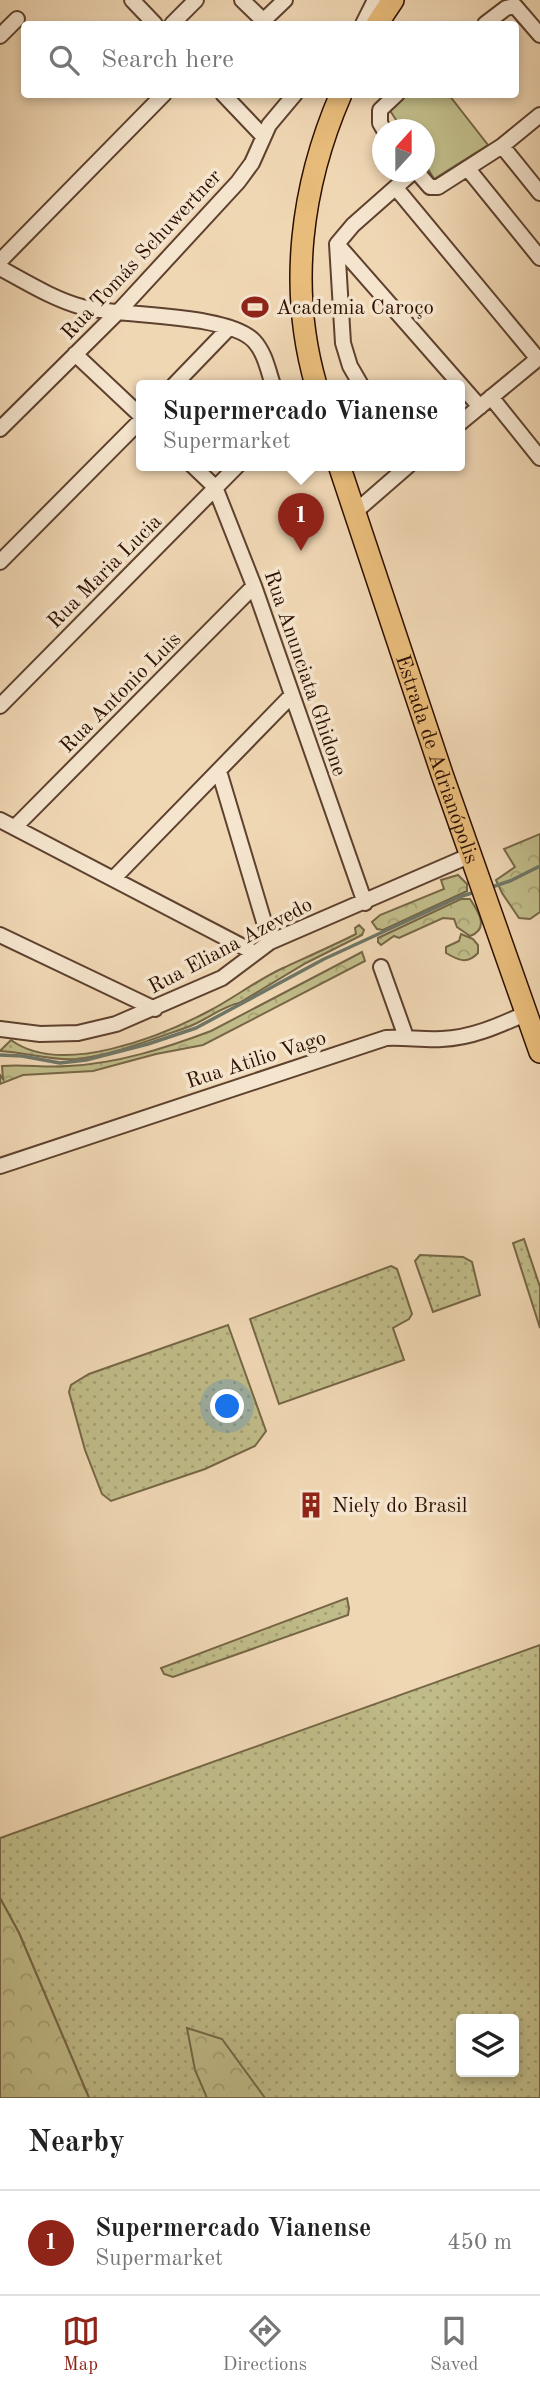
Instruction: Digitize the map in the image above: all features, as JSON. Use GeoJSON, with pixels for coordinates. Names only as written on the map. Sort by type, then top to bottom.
{"type":"FeatureCollection","features":[{"type":"Feature","properties":{"kind":"main road"},"geometry":{"type":"LineString","coordinates":[[379,21],[393,0]]}},
{"type":"Feature","properties":{"kind":"main road"},"geometry":{"type":"LineString","coordinates":[[315,380],[303,317],[300,273],[302,248],[308,197],[321,147],[339,98]]}},
{"type":"Feature","properties":{"kind":"main road","name":"Estrada de Adrianópolis"},"geometry":{"type":"LineString","coordinates":[[336,471],[355,512],[540,1052]]}},
{"type":"Feature","properties":{"kind":"street"},"geometry":{"type":"LineString","coordinates":[[132,0],[152,21]]}},
{"type":"Feature","properties":{"kind":"street"},"geometry":{"type":"LineString","coordinates":[[175,21],[196,0]]}},
{"type":"Feature","properties":{"kind":"street"},"geometry":{"type":"LineString","coordinates":[[242,0],[263,21]]}},
{"type":"Feature","properties":{"kind":"street"},"geometry":{"type":"LineString","coordinates":[[267,21],[285,0]]}},
{"type":"Feature","properties":{"kind":"street"},"geometry":{"type":"LineString","coordinates":[[364,21],[375,0]]}},
{"type":"Feature","properties":{"kind":"street"},"geometry":{"type":"LineString","coordinates":[[489,21],[506,8],[515,6],[540,35]]}},
{"type":"Feature","properties":{"kind":"street"},"geometry":{"type":"LineString","coordinates":[[0,36],[17,19]]}},
{"type":"Feature","properties":{"kind":"street"},"geometry":{"type":"LineString","coordinates":[[0,261],[160,98]]}},
{"type":"Feature","properties":{"kind":"street"},"geometry":{"type":"LineString","coordinates":[[227,98],[263,136]]}},
{"type":"Feature","properties":{"kind":"street","name":"Rua Tomás Schuwertner"},"geometry":{"type":"LineString","coordinates":[[0,429],[118,311],[238,182],[256,155],[263,136],[292,98]]}},
{"type":"Feature","properties":{"kind":"street"},"geometry":{"type":"LineString","coordinates":[[382,119],[384,105],[392,98]]}},
{"type":"Feature","properties":{"kind":"street"},"geometry":{"type":"LineString","coordinates":[[425,182],[430,187],[438,187],[502,146],[540,115]]}},
{"type":"Feature","properties":{"kind":"street"},"geometry":{"type":"LineString","coordinates":[[502,146],[540,193]]}},
{"type":"Feature","properties":{"kind":"street"},"geometry":{"type":"LineString","coordinates":[[468,169],[540,258]]}},
{"type":"Feature","properties":{"kind":"street"},"geometry":{"type":"LineString","coordinates":[[358,380],[350,366],[343,343],[337,244],[353,225],[403,182]]}},
{"type":"Feature","properties":{"kind":"street"},"geometry":{"type":"LineString","coordinates":[[396,188],[539,358],[465,419]]}},
{"type":"Feature","properties":{"kind":"street"},"geometry":{"type":"LineString","coordinates":[[337,244],[464,380]]}},
{"type":"Feature","properties":{"kind":"street"},"geometry":{"type":"LineString","coordinates":[[0,268],[51,295],[82,307],[187,319],[229,328],[253,339],[262,351],[271,380]]}},
{"type":"Feature","properties":{"kind":"street"},"geometry":{"type":"LineString","coordinates":[[179,380],[229,328]]}},
{"type":"Feature","properties":{"kind":"street"},"geometry":{"type":"LineString","coordinates":[[75,355],[136,412]]}},
{"type":"Feature","properties":{"kind":"street"},"geometry":{"type":"LineString","coordinates":[[465,381],[540,458]]}},
{"type":"Feature","properties":{"kind":"street"},"geometry":{"type":"LineString","coordinates":[[0,562],[136,424]]}},
{"type":"Feature","properties":{"kind":"street","name":"Rua Anunciata Ghidone"},"geometry":{"type":"LineString","coordinates":[[198,471],[215,487],[254,586],[365,903]]}},
{"type":"Feature","properties":{"kind":"street","name":"Rua Maria Lucia"},"geometry":{"type":"LineString","coordinates":[[0,706],[232,471]]}},
{"type":"Feature","properties":{"kind":"street"},"geometry":{"type":"LineString","coordinates":[[355,512],[402,471]]}},
{"type":"Feature","properties":{"kind":"street","name":"Rua Antonio Luis"},"geometry":{"type":"LineString","coordinates":[[15,827],[254,586]]}},
{"type":"Feature","properties":{"kind":"street"},"geometry":{"type":"LineString","coordinates":[[114,878],[291,696]]}},
{"type":"Feature","properties":{"kind":"street"},"geometry":{"type":"LineString","coordinates":[[219,771],[270,942]]}},
{"type":"Feature","properties":{"kind":"street"},"geometry":{"type":"LineString","coordinates":[[0,820],[255,953]]}},
{"type":"Feature","properties":{"kind":"street","name":"Rua Eliana Azevedo"},"geometry":{"type":"LineString","coordinates":[[0,1030],[40,1034],[78,1032],[116,1024],[222,978],[270,942],[473,861]]}},
{"type":"Feature","properties":{"kind":"street"},"geometry":{"type":"LineString","coordinates":[[0,935],[155,1009]]}},
{"type":"Feature","properties":{"kind":"street"},"geometry":{"type":"LineString","coordinates":[[381,967],[407,1037]]}},
{"type":"Feature","properties":{"kind":"street","name":"Rua Atilio Vago"},"geometry":{"type":"LineString","coordinates":[[0,1166],[386,1038],[442,1039],[468,1035],[497,1027],[527,1013]]}},
{"type":"Feature","properties":{"kind":"green space"},"geometry":{"type":"Polygon","coordinates":[[[402,98],[451,98],[488,145],[435,178],[435,119],[396,119],[389,109],[402,98]]]}},
{"type":"Feature","properties":{"kind":"green space"},"geometry":{"type":"Polygon","coordinates":[[[540,834],[540,912],[530,919],[519,918],[496,880],[515,867],[504,849],[540,834]]]}},
{"type":"Feature","properties":{"kind":"green space"},"geometry":{"type":"Polygon","coordinates":[[[458,875],[467,884],[467,891],[383,930],[377,929],[372,922],[380,915],[444,889],[441,880],[458,875]]]}},
{"type":"Feature","properties":{"kind":"green space"},"geometry":{"type":"Polygon","coordinates":[[[461,899],[470,899],[479,914],[481,924],[476,933],[470,936],[457,927],[454,919],[443,918],[399,938],[394,936],[381,945],[378,942],[378,938],[461,899]]]}},
{"type":"Feature","properties":{"kind":"green space"},"geometry":{"type":"Polygon","coordinates":[[[359,925],[364,930],[362,935],[306,963],[239,1003],[158,1037],[118,1051],[76,1059],[0,1051],[11,1040],[32,1050],[56,1055],[83,1054],[110,1049],[164,1032],[218,1006],[273,973],[356,934],[355,928],[359,925]]]}},
{"type":"Feature","properties":{"kind":"green space"},"geometry":{"type":"Polygon","coordinates":[[[461,934],[473,939],[478,945],[478,953],[470,959],[458,959],[446,953],[446,947],[459,941],[461,934]]]}},
{"type":"Feature","properties":{"kind":"green space"},"geometry":{"type":"Polygon","coordinates":[[[362,952],[365,961],[203,1045],[93,1071],[23,1075],[0,1084],[0,1075],[3,1079],[2,1066],[86,1065],[104,1062],[159,1049],[211,1031],[362,952]]]}},
{"type":"Feature","properties":{"kind":"green space"},"geometry":{"type":"Polygon","coordinates":[[[524,1239],[540,1287],[540,1328],[513,1243],[524,1239]]]}},
{"type":"Feature","properties":{"kind":"green space"},"geometry":{"type":"Polygon","coordinates":[[[420,1255],[463,1257],[472,1262],[480,1295],[433,1312],[415,1261],[420,1255]]]}},
{"type":"Feature","properties":{"kind":"green space"},"geometry":{"type":"Polygon","coordinates":[[[391,1266],[397,1269],[412,1314],[409,1319],[393,1328],[404,1360],[279,1404],[250,1319],[391,1266]]]}},
{"type":"Feature","properties":{"kind":"green space"},"geometry":{"type":"Polygon","coordinates":[[[228,1325],[266,1431],[255,1446],[205,1469],[111,1501],[102,1494],[85,1450],[69,1392],[71,1385],[89,1374],[228,1325]]]}},
{"type":"Feature","properties":{"kind":"green space"},"geometry":{"type":"Polygon","coordinates":[[[347,1598],[348,1615],[173,1677],[164,1674],[161,1668],[347,1598]]]}},
{"type":"Feature","properties":{"kind":"green space"},"geometry":{"type":"Polygon","coordinates":[[[540,1645],[540,2098],[89,2098],[19,1933],[0,1898],[0,1838],[540,1645]]]}},
{"type":"Feature","properties":{"kind":"green space"},"geometry":{"type":"Polygon","coordinates":[[[0,1898],[19,1933],[89,2098],[0,2098],[0,1898]]]}},
{"type":"Feature","properties":{"kind":"green space"},"geometry":{"type":"Polygon","coordinates":[[[187,2028],[222,2039],[265,2098],[207,2098],[195,2070],[187,2028]]]}},
{"type":"Feature","properties":{"kind":"waterway"},"geometry":{"type":"LineString","coordinates":[[489,888],[540,866]]}},
{"type":"Feature","properties":{"kind":"waterway"},"geometry":{"type":"LineString","coordinates":[[0,1055],[60,1063],[86,1060],[196,1028],[324,959],[475,892]]}},
{"type":"Feature","properties":{"kind":"place","name":"Academia Caroço"},"geometry":{"type":"Point","coordinates":[255,307]}},
{"type":"Feature","properties":{"kind":"place","name":"Supermercado Vianense"},"geometry":{"type":"Point","coordinates":[301,551]}},
{"type":"Feature","properties":{"kind":"place","name":"Niely do Brasil"},"geometry":{"type":"Point","coordinates":[311,1505]}}]}
